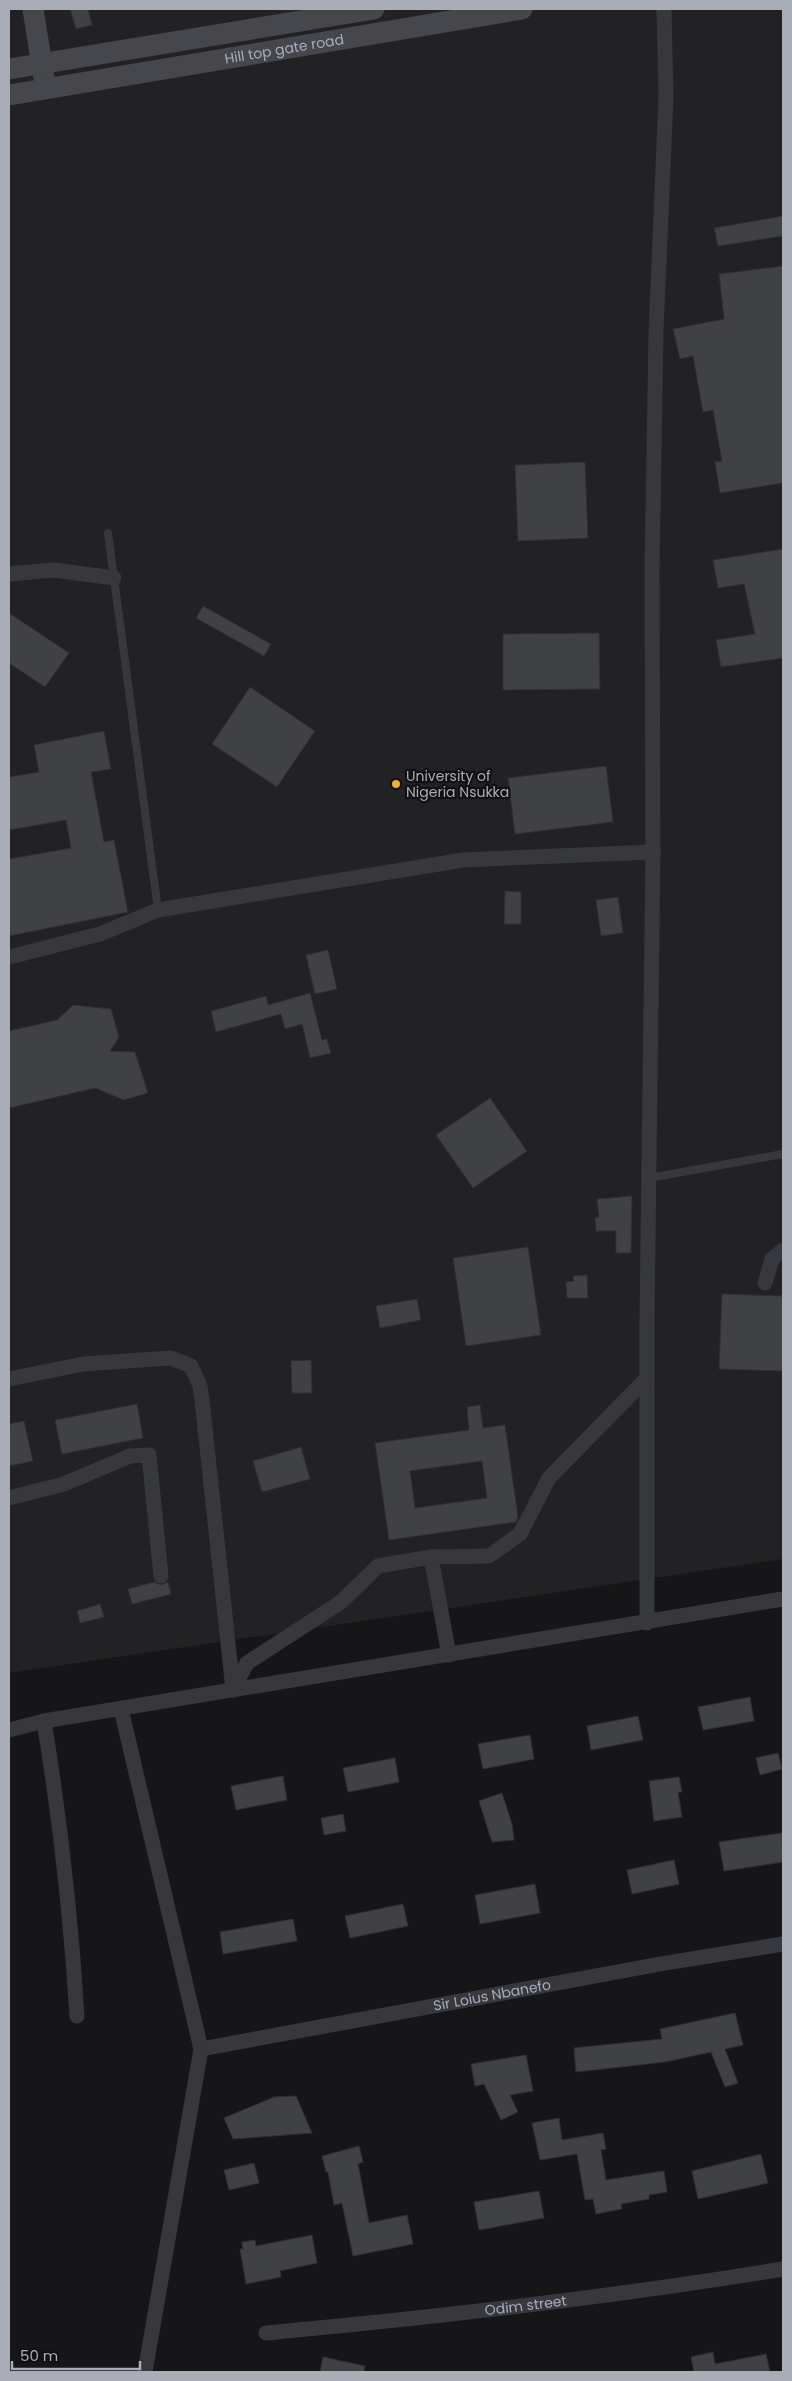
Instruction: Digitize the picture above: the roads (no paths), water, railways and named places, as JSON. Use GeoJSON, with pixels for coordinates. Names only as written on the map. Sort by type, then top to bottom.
{"type":"FeatureCollection","features":[{"type":"Feature","properties":{"kind":"street"},"geometry":{"type":"LineString","coordinates":[[33,9],[47,90]]}},
{"type":"Feature","properties":{"kind":"street"},"geometry":{"type":"LineString","coordinates":[[9,69],[374,9]]}},
{"type":"Feature","properties":{"kind":"street","name":"Hill top gate road"},"geometry":{"type":"LineString","coordinates":[[9,95],[522,9]]}},
{"type":"Feature","properties":{"kind":"street"},"geometry":{"type":"LineString","coordinates":[[646,1623],[653,852],[652,571],[656,332],[666,96],[664,9]]}},
{"type":"Feature","properties":{"kind":"street"},"geometry":{"type":"LineString","coordinates":[[9,574],[54,570],[114,578]]}},
{"type":"Feature","properties":{"kind":"street"},"geometry":{"type":"LineString","coordinates":[[9,956],[100,934],[158,910],[463,860],[653,852]]}},
{"type":"Feature","properties":{"kind":"street"},"geometry":{"type":"LineString","coordinates":[[765,1283],[772,1258],[783,1250]]}},
{"type":"Feature","properties":{"kind":"street"},"geometry":{"type":"LineString","coordinates":[[9,1378],[83,1364],[171,1358],[191,1366],[200,1386],[233,1690]]}},
{"type":"Feature","properties":{"kind":"street"},"geometry":{"type":"LineString","coordinates":[[233,1690],[247,1663],[341,1602],[378,1566],[432,1557],[489,1556],[520,1534],[548,1478],[647,1378]]}},
{"type":"Feature","properties":{"kind":"street"},"geometry":{"type":"LineString","coordinates":[[9,1498],[64,1484],[130,1456],[149,1455],[161,1576]]}},
{"type":"Feature","properties":{"kind":"street"},"geometry":{"type":"LineString","coordinates":[[432,1557],[449,1655]]}},
{"type":"Feature","properties":{"kind":"street"},"geometry":{"type":"LineString","coordinates":[[9,1730],[44,1721],[783,1599]]}},
{"type":"Feature","properties":{"kind":"street"},"geometry":{"type":"LineString","coordinates":[[121,1709],[201,2049],[145,2372]]}},
{"type":"Feature","properties":{"kind":"street"},"geometry":{"type":"LineString","coordinates":[[44,1721],[60,1819],[71,1917],[77,2016]]}},
{"type":"Feature","properties":{"kind":"street","name":"Sir Loius Nbanefo"},"geometry":{"type":"LineString","coordinates":[[201,2049],[660,1964],[783,1944]]}},
{"type":"Feature","properties":{"kind":"street","name":"Odim street"},"geometry":{"type":"LineString","coordinates":[[266,2333],[425,2318],[699,2283],[783,2269]]}},
{"type":"Feature","properties":{"kind":"lane"},"geometry":{"type":"LineString","coordinates":[[108,533],[158,910]]}},
{"type":"Feature","properties":{"kind":"lane"},"geometry":{"type":"LineString","coordinates":[[649,1178],[783,1154]]}},
{"type":"Feature","properties":{"kind":"place","name":"University of Nigeria Nsukka"},"geometry":{"type":"Point","coordinates":[396,784]}}]}
